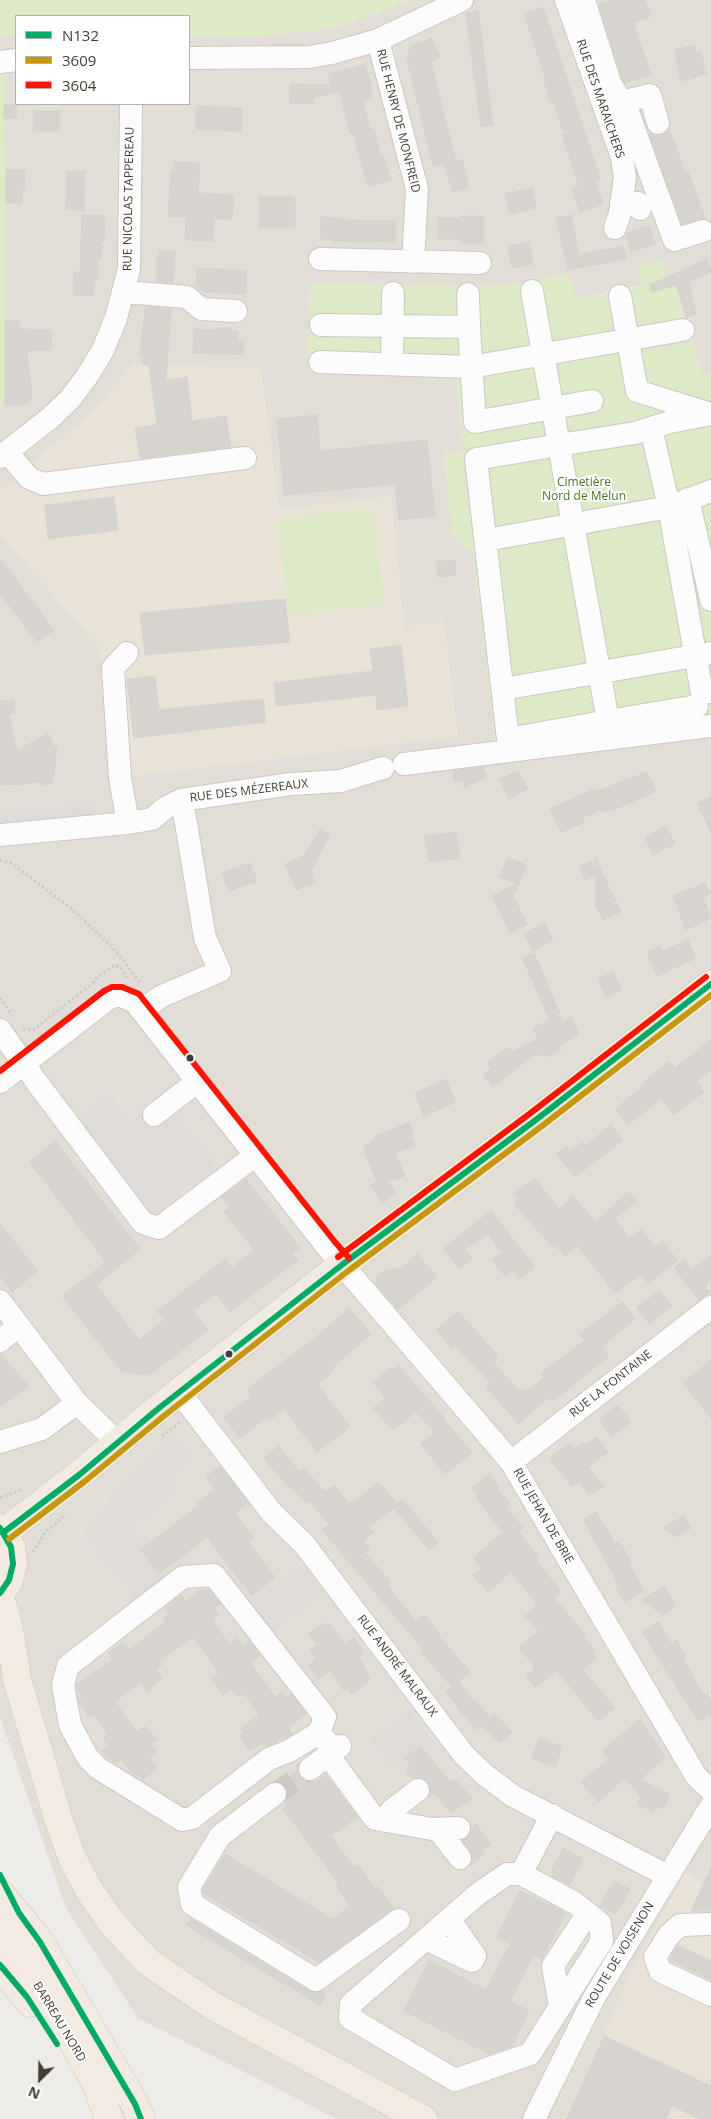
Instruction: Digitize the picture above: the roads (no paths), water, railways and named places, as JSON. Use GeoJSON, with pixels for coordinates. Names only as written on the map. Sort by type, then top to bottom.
{"type":"FeatureCollection","features":[{"type":"Feature","properties":{"kind":"main road"},"geometry":{"type":"LineString","coordinates":[[423,2119],[213,2006],[148,1962],[112,1923],[89,1890],[72,1858],[58,1818],[17,1678],[9,1629],[0,1595],[9,1580],[13,1564],[11,1547],[2,1530],[79,1476],[115,1444],[186,1402],[343,1264],[711,984]]}},
{"type":"Feature","properties":{"kind":"main road"},"geometry":{"type":"LineString","coordinates":[[0,1677],[14,1716],[55,1851],[82,1908],[110,1948],[148,1984],[197,2016],[389,2119]]}},
{"type":"Feature","properties":{"kind":"main road"},"geometry":{"type":"LineString","coordinates":[[0,1875],[9,1922]]}},
{"type":"Feature","properties":{"kind":"main road"},"geometry":{"type":"LineString","coordinates":[[0,1893],[9,1922],[40,1942],[135,2104],[141,2119]]}},
{"type":"Feature","properties":{"kind":"main road","name":"BARREAU NORD"},"geometry":{"type":"LineString","coordinates":[[9,1922],[97,2086],[109,2119]]}},
{"type":"Feature","properties":{"kind":"main road"},"geometry":{"type":"LineString","coordinates":[[0,1965],[32,2005],[65,2057],[100,2119]]}},
{"type":"Feature","properties":{"kind":"street"},"geometry":{"type":"LineString","coordinates":[[190,58],[309,57],[332,53],[378,40],[462,0]]}},
{"type":"Feature","properties":{"kind":"street","name":"RUE DES MARAICHERS"},"geometry":{"type":"LineString","coordinates":[[566,0],[622,157],[630,206],[615,228]]}},
{"type":"Feature","properties":{"kind":"street"},"geometry":{"type":"LineString","coordinates":[[584,0],[610,83],[628,112],[674,240],[703,231]]}},
{"type":"Feature","properties":{"kind":"street","name":"RUE HENRY DE MONFREID"},"geometry":{"type":"LineString","coordinates":[[378,40],[417,189],[413,262]]}},
{"type":"Feature","properties":{"kind":"street"},"geometry":{"type":"LineString","coordinates":[[0,62],[15,60]]}},
{"type":"Feature","properties":{"kind":"street"},"geometry":{"type":"LineString","coordinates":[[622,102],[650,95],[658,123]]}},
{"type":"Feature","properties":{"kind":"street","name":"RUE NICOLAS TAPPEREAU"},"geometry":{"type":"LineString","coordinates":[[3,454],[70,399],[88,376],[103,350],[125,292],[129,269],[132,105]]}},
{"type":"Feature","properties":{"kind":"street"},"geometry":{"type":"LineString","coordinates":[[320,260],[480,264]]}},
{"type":"Feature","properties":{"kind":"street"},"geometry":{"type":"LineString","coordinates":[[532,291],[609,730]]}},
{"type":"Feature","properties":{"kind":"street"},"geometry":{"type":"LineString","coordinates":[[125,292],[187,297],[201,309],[236,311]]}},
{"type":"Feature","properties":{"kind":"street"},"geometry":{"type":"LineString","coordinates":[[392,364],[393,293]]}},
{"type":"Feature","properties":{"kind":"street"},"geometry":{"type":"LineString","coordinates":[[468,294],[475,422],[592,401]]}},
{"type":"Feature","properties":{"kind":"street"},"geometry":{"type":"LineString","coordinates":[[620,296],[636,391],[711,414]]}},
{"type":"Feature","properties":{"kind":"street"},"geometry":{"type":"LineString","coordinates":[[321,324],[393,327],[469,327]]}},
{"type":"Feature","properties":{"kind":"street"},"geometry":{"type":"LineString","coordinates":[[320,362],[471,367],[683,330]]}},
{"type":"Feature","properties":{"kind":"street"},"geometry":{"type":"LineString","coordinates":[[678,503],[703,654],[702,693],[704,699],[609,730],[508,738],[476,459],[635,433],[711,414]]}},
{"type":"Feature","properties":{"kind":"street"},"geometry":{"type":"LineString","coordinates":[[652,428],[711,600]]}},
{"type":"Feature","properties":{"kind":"street"},"geometry":{"type":"LineString","coordinates":[[3,454],[29,478],[43,484],[245,458]]}},
{"type":"Feature","properties":{"kind":"street"},"geometry":{"type":"LineString","coordinates":[[486,540],[573,525],[678,503],[711,491]]}},
{"type":"Feature","properties":{"kind":"street"},"geometry":{"type":"LineString","coordinates":[[127,653],[113,668],[120,778],[128,823]]}},
{"type":"Feature","properties":{"kind":"street"},"geometry":{"type":"LineString","coordinates":[[503,689],[703,654]]}},
{"type":"Feature","properties":{"kind":"street","name":"RUE DES MÉZEREAUX"},"geometry":{"type":"LineString","coordinates":[[0,835],[152,819],[165,808],[181,800],[291,784],[341,781],[394,766],[609,730],[711,726]]}},
{"type":"Feature","properties":{"kind":"street"},"geometry":{"type":"LineString","coordinates":[[148,1005],[220,971],[205,938],[181,800]]}},
{"type":"Feature","properties":{"kind":"street","name":"RUE JEHAN DE BRIE"},"geometry":{"type":"LineString","coordinates":[[25,1064],[114,996],[121,996],[148,1005],[198,1081],[256,1155],[343,1264],[511,1462],[696,1776],[711,1790]]}},
{"type":"Feature","properties":{"kind":"street"},"geometry":{"type":"LineString","coordinates":[[12,1025],[25,1064],[38,1084],[143,1223],[159,1228],[256,1155]]}},
{"type":"Feature","properties":{"kind":"street"},"geometry":{"type":"LineString","coordinates":[[0,1082],[25,1064]]}},
{"type":"Feature","properties":{"kind":"street"},"geometry":{"type":"LineString","coordinates":[[154,1115],[198,1081]]}},
{"type":"Feature","properties":{"kind":"street"},"geometry":{"type":"LineString","coordinates":[[0,1301],[77,1403],[115,1444]]}},
{"type":"Feature","properties":{"kind":"street","name":"RUE LA FONTAINE"},"geometry":{"type":"LineString","coordinates":[[511,1462],[711,1307]]}},
{"type":"Feature","properties":{"kind":"street"},"geometry":{"type":"LineString","coordinates":[[0,1341],[18,1326]]}},
{"type":"Feature","properties":{"kind":"street","name":"RUE ANDRÉ MALRAUX"},"geometry":{"type":"LineString","coordinates":[[186,1402],[272,1513],[304,1544],[464,1755],[485,1775],[514,1796],[668,1876]]}},
{"type":"Feature","properties":{"kind":"street"},"geometry":{"type":"LineString","coordinates":[[0,1442],[42,1429],[77,1403]]}},
{"type":"Feature","properties":{"kind":"street"},"geometry":{"type":"LineString","coordinates":[[214,1575],[325,1717],[318,1732],[289,1751],[269,1760],[192,1818],[182,1820],[98,1768],[88,1758],[70,1725],[63,1685],[68,1666],[183,1578],[214,1575]]}},
{"type":"Feature","properties":{"kind":"street"},"geometry":{"type":"LineString","coordinates":[[318,1732],[336,1749],[375,1819],[432,1829],[450,1828],[442,1835],[460,1858]]}},
{"type":"Feature","properties":{"kind":"street"},"geometry":{"type":"LineString","coordinates":[[310,1769],[336,1749]]}},
{"type":"Feature","properties":{"kind":"street"},"geometry":{"type":"LineString","coordinates":[[384,1820],[392,1810],[418,1790]]}},
{"type":"Feature","properties":{"kind":"street"},"geometry":{"type":"LineString","coordinates":[[275,1794],[220,1836],[189,1887],[192,1904],[316,1980],[399,1920]]}},
{"type":"Feature","properties":{"kind":"street"},"geometry":{"type":"LineString","coordinates":[[521,1874],[552,1816]]}},
{"type":"Feature","properties":{"kind":"street","name":"ROUTE DE VOISENON"},"geometry":{"type":"LineString","coordinates":[[536,2114],[595,1996],[668,1876],[708,1819]]}},
{"type":"Feature","properties":{"kind":"street"},"geometry":{"type":"LineString","coordinates":[[507,1874],[521,1874],[575,1903],[588,1913],[553,1966],[560,2006],[530,2054],[455,2080],[350,2018],[351,2004],[478,1894],[507,1874]]}},
{"type":"Feature","properties":{"kind":"street"},"geometry":{"type":"LineString","coordinates":[[426,1939],[472,1961],[476,1956],[449,1919]]}},
{"type":"Feature","properties":{"kind":"street"},"geometry":{"type":"LineString","coordinates":[[711,1924],[680,1925],[669,1935],[655,1957],[660,1971],[711,1996]]}},
{"type":"Feature","properties":{"kind":"tunnel"},"geometry":{"type":"LineString","coordinates":[[275,1794],[310,1769]]}},
{"type":"Feature","properties":{"kind":"park label","name":"Cimetière Nord de Melun"},"geometry":{"type":"Point","coordinates":[584,490]}}]}
